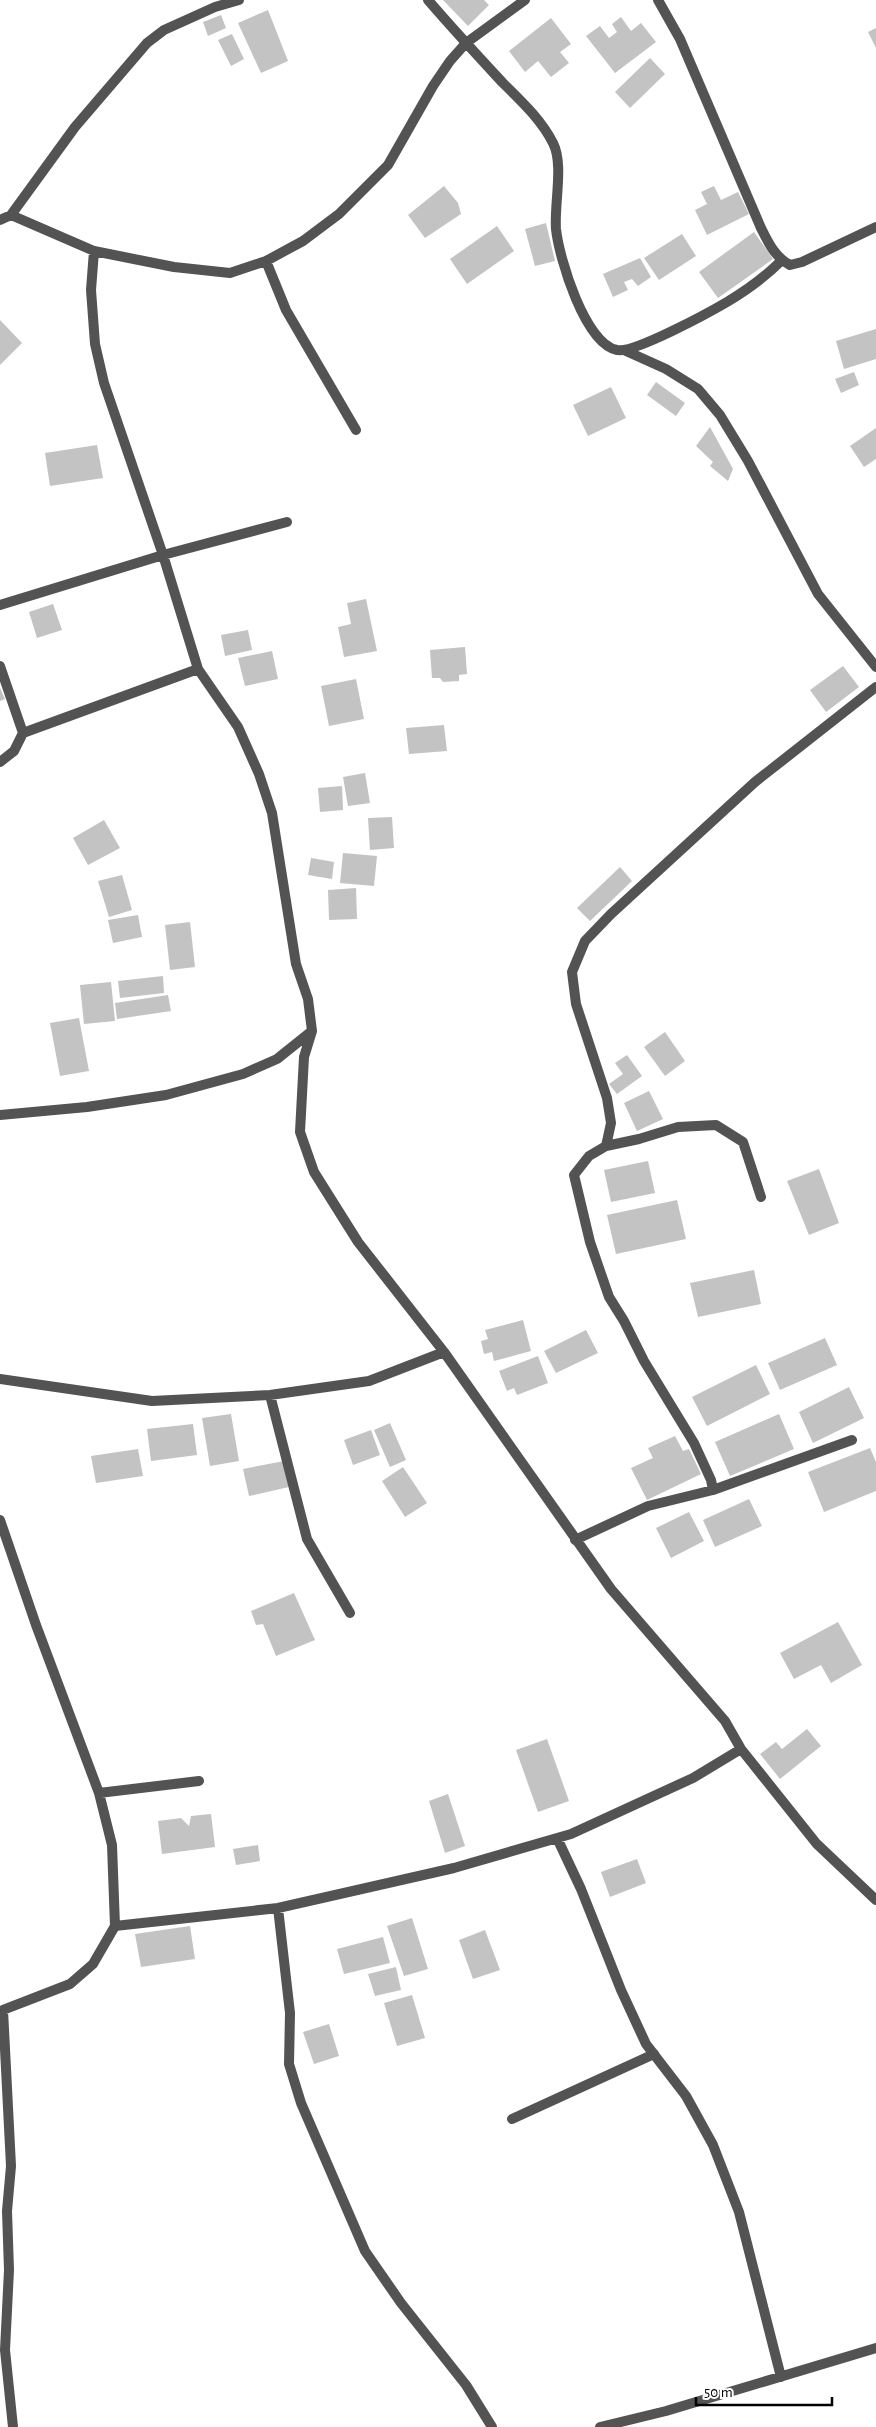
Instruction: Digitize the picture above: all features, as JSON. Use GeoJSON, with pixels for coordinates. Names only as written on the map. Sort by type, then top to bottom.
{"type":"FeatureCollection","features":[{"type":"Feature","properties":{"kind":"street"},"geometry":{"type":"LineString","coordinates":[[0,220],[11,215],[75,127],[147,43],[164,30],[181,21],[239,0]]}},
{"type":"Feature","properties":{"kind":"street"},"geometry":{"type":"LineString","coordinates":[[428,0],[534,116],[553,143],[557,156],[556,230],[563,262],[580,312],[603,342],[615,350],[626,351],[666,368],[698,389],[720,415],[748,461],[818,594],[876,667]]}},
{"type":"Feature","properties":{"kind":"street"},"geometry":{"type":"LineString","coordinates":[[11,215],[94,251],[174,267],[230,274],[266,261],[303,241],[339,214],[388,165],[433,86],[466,43],[525,0]]}},
{"type":"Feature","properties":{"kind":"street"},"geometry":{"type":"LineString","coordinates":[[658,0],[680,39],[761,228],[771,248],[781,261],[790,265],[802,262],[876,228]]}},
{"type":"Feature","properties":{"kind":"street"},"geometry":{"type":"LineString","coordinates":[[94,251],[91,290],[95,344],[104,383],[163,555],[198,669],[238,727],[259,774],[272,813],[296,964],[308,999],[312,1032],[304,1056],[300,1132],[314,1172],[358,1242],[444,1352],[611,1589],[726,1722],[741,1749],[816,1843],[876,1900]]}},
{"type":"Feature","properties":{"kind":"street"},"geometry":{"type":"LineString","coordinates":[[266,261],[286,310],[356,430]]}},
{"type":"Feature","properties":{"kind":"street"},"geometry":{"type":"LineString","coordinates":[[626,351],[726,302],[766,276],[781,261]]}},
{"type":"Feature","properties":{"kind":"street"},"geometry":{"type":"LineString","coordinates":[[0,605],[163,555],[287,522]]}},
{"type":"Feature","properties":{"kind":"street"},"geometry":{"type":"LineString","coordinates":[[0,666],[23,733],[14,752],[0,762]]}},
{"type":"Feature","properties":{"kind":"street"},"geometry":{"type":"LineString","coordinates":[[23,733],[198,669]]}},
{"type":"Feature","properties":{"kind":"street"},"geometry":{"type":"LineString","coordinates":[[606,1146],[611,1123],[607,1098],[576,1004],[572,972],[586,941],[611,914],[755,782],[876,687]]}},
{"type":"Feature","properties":{"kind":"street"},"geometry":{"type":"LineString","coordinates":[[0,1115],[87,1107],[174,1092],[244,1074],[276,1059],[312,1032]]}},
{"type":"Feature","properties":{"kind":"street"},"geometry":{"type":"LineString","coordinates":[[713,1490],[712,1480],[694,1443],[609,1297],[590,1242],[574,1175],[590,1156],[606,1146],[639,1139],[678,1127],[716,1125],[742,1142],[761,1197]]}},
{"type":"Feature","properties":{"kind":"street"},"geometry":{"type":"LineString","coordinates":[[0,1379],[152,1401],[270,1395],[369,1381],[444,1352]]}},
{"type":"Feature","properties":{"kind":"street"},"geometry":{"type":"LineString","coordinates":[[270,1395],[307,1539],[350,1614]]}},
{"type":"Feature","properties":{"kind":"street"},"geometry":{"type":"LineString","coordinates":[[575,1540],[648,1506],[713,1490],[852,1440]]}},
{"type":"Feature","properties":{"kind":"street"},"geometry":{"type":"LineString","coordinates":[[0,1520],[36,1625],[99,1793],[112,1845],[115,1926],[93,1964],[70,1984],[1,2010],[11,2166],[7,2211],[9,2270],[5,2350],[13,2427]]}},
{"type":"Feature","properties":{"kind":"street"},"geometry":{"type":"LineString","coordinates":[[115,1926],[278,1908],[454,1868],[570,1834],[693,1778],[741,1749]]}},
{"type":"Feature","properties":{"kind":"street"},"geometry":{"type":"LineString","coordinates":[[99,1793],[199,1781]]}},
{"type":"Feature","properties":{"kind":"street"},"geometry":{"type":"LineString","coordinates":[[557,1838],[581,1889],[621,1990],[654,2054],[686,2096],[713,2145],[739,2212],[781,2377]]}},
{"type":"Feature","properties":{"kind":"street"},"geometry":{"type":"LineString","coordinates":[[278,1908],[290,2014],[289,2064],[301,2103],[365,2251],[401,2303],[466,2385],[492,2427]]}},
{"type":"Feature","properties":{"kind":"street"},"geometry":{"type":"LineString","coordinates":[[512,2119],[654,2054]]}},
{"type":"Feature","properties":{"kind":"street"},"geometry":{"type":"LineString","coordinates":[[600,2427],[666,2412],[876,2348]]}},
{"type":"Feature","properties":{"kind":"building"},"geometry":{"type":"Polygon","coordinates":[[[443,0],[484,0],[489,5],[468,26],[443,0]]]}},
{"type":"Feature","properties":{"kind":"building"},"geometry":{"type":"Polygon","coordinates":[[[268,10],[288,61],[261,73],[238,23],[268,10]]]}},
{"type":"Feature","properties":{"kind":"building"},"geometry":{"type":"Polygon","coordinates":[[[221,15],[226,28],[208,36],[203,22],[221,15]]]}},
{"type":"Feature","properties":{"kind":"building"},"geometry":{"type":"Polygon","coordinates":[[[621,17],[631,31],[641,23],[656,42],[615,73],[586,36],[600,26],[609,38],[617,32],[612,24],[621,17]]]}},
{"type":"Feature","properties":{"kind":"building"},"geometry":{"type":"Polygon","coordinates":[[[551,18],[571,44],[560,52],[569,63],[551,77],[538,61],[525,72],[509,51],[551,18]]]}},
{"type":"Feature","properties":{"kind":"building"},"geometry":{"type":"Polygon","coordinates":[[[876,28],[876,48],[868,32],[876,28]]]}},
{"type":"Feature","properties":{"kind":"building"},"geometry":{"type":"Polygon","coordinates":[[[232,34],[244,59],[231,66],[218,40],[232,34]]]}},
{"type":"Feature","properties":{"kind":"building"},"geometry":{"type":"Polygon","coordinates":[[[650,58],[665,74],[630,108],[615,92],[650,58]]]}},
{"type":"Feature","properties":{"kind":"building"},"geometry":{"type":"Polygon","coordinates":[[[444,186],[458,203],[461,214],[425,238],[408,215],[444,186]]]}},
{"type":"Feature","properties":{"kind":"building"},"geometry":{"type":"Polygon","coordinates":[[[714,186],[721,200],[738,192],[749,214],[707,235],[695,210],[707,204],[701,192],[714,186]]]}},
{"type":"Feature","properties":{"kind":"building"},"geometry":{"type":"Polygon","coordinates":[[[546,223],[555,261],[535,266],[525,229],[546,223]]]}},
{"type":"Feature","properties":{"kind":"building"},"geometry":{"type":"Polygon","coordinates":[[[497,226],[514,251],[467,284],[450,259],[497,226]]]}},
{"type":"Feature","properties":{"kind":"building"},"geometry":{"type":"Polygon","coordinates":[[[754,232],[773,259],[718,298],[699,272],[754,232]]]}},
{"type":"Feature","properties":{"kind":"building"},"geometry":{"type":"Polygon","coordinates":[[[682,234],[696,256],[659,280],[644,258],[682,234]]]}},
{"type":"Feature","properties":{"kind":"building"},"geometry":{"type":"Polygon","coordinates":[[[640,258],[651,277],[638,286],[632,279],[624,282],[628,290],[613,297],[603,274],[640,258]]]}},
{"type":"Feature","properties":{"kind":"building"},"geometry":{"type":"Polygon","coordinates":[[[0,320],[22,343],[0,365],[0,320]]]}},
{"type":"Feature","properties":{"kind":"building"},"geometry":{"type":"Polygon","coordinates":[[[876,329],[876,359],[844,369],[836,341],[876,329]]]}},
{"type":"Feature","properties":{"kind":"building"},"geometry":{"type":"Polygon","coordinates":[[[854,372],[859,385],[841,393],[835,379],[854,372]]]}},
{"type":"Feature","properties":{"kind":"building"},"geometry":{"type":"Polygon","coordinates":[[[656,382],[685,403],[676,416],[647,395],[656,382]]]}},
{"type":"Feature","properties":{"kind":"building"},"geometry":{"type":"Polygon","coordinates":[[[611,387],[626,418],[588,436],[573,405],[611,387]]]}},
{"type":"Feature","properties":{"kind":"building"},"geometry":{"type":"Polygon","coordinates":[[[710,427],[733,469],[728,481],[710,466],[713,462],[696,446],[710,427]]]}},
{"type":"Feature","properties":{"kind":"building"},"geometry":{"type":"Polygon","coordinates":[[[876,428],[876,459],[864,467],[850,446],[876,428]]]}},
{"type":"Feature","properties":{"kind":"building"},"geometry":{"type":"Polygon","coordinates":[[[97,445],[103,478],[50,486],[45,453],[97,445]]]}},
{"type":"Feature","properties":{"kind":"building"},"geometry":{"type":"Polygon","coordinates":[[[366,599],[377,651],[344,657],[338,627],[351,624],[347,603],[366,599]]]}},
{"type":"Feature","properties":{"kind":"building"},"geometry":{"type":"Polygon","coordinates":[[[53,604],[62,630],[37,638],[29,612],[53,604]]]}},
{"type":"Feature","properties":{"kind":"building"},"geometry":{"type":"Polygon","coordinates":[[[248,630],[252,650],[225,656],[221,635],[248,630]]]}},
{"type":"Feature","properties":{"kind":"building"},"geometry":{"type":"Polygon","coordinates":[[[465,647],[467,674],[459,675],[459,681],[443,682],[440,678],[432,678],[430,650],[465,647]]]}},
{"type":"Feature","properties":{"kind":"building"},"geometry":{"type":"Polygon","coordinates":[[[272,651],[278,679],[245,686],[238,658],[272,651]]]}},
{"type":"Feature","properties":{"kind":"building"},"geometry":{"type":"Polygon","coordinates":[[[843,666],[859,687],[826,712],[810,690],[843,666]]]}},
{"type":"Feature","properties":{"kind":"building"},"geometry":{"type":"Polygon","coordinates":[[[356,679],[364,719],[329,726],[321,686],[356,679]]]}},
{"type":"Feature","properties":{"kind":"building"},"geometry":{"type":"Polygon","coordinates":[[[0,688],[5,699],[0,701],[0,688]]]}},
{"type":"Feature","properties":{"kind":"building"},"geometry":{"type":"Polygon","coordinates":[[[444,725],[447,751],[409,754],[406,728],[444,725]]]}},
{"type":"Feature","properties":{"kind":"building"},"geometry":{"type":"Polygon","coordinates":[[[365,773],[370,803],[348,806],[343,777],[365,773]]]}},
{"type":"Feature","properties":{"kind":"building"},"geometry":{"type":"Polygon","coordinates":[[[342,786],[343,810],[320,812],[318,788],[342,786]]]}},
{"type":"Feature","properties":{"kind":"building"},"geometry":{"type":"Polygon","coordinates":[[[392,817],[394,848],[370,850],[368,818],[392,817]]]}},
{"type":"Feature","properties":{"kind":"building"},"geometry":{"type":"Polygon","coordinates":[[[104,820],[120,848],[88,865],[73,838],[104,820]]]}},
{"type":"Feature","properties":{"kind":"building"},"geometry":{"type":"Polygon","coordinates":[[[343,853],[377,856],[374,886],[340,883],[343,853]]]}},
{"type":"Feature","properties":{"kind":"building"},"geometry":{"type":"Polygon","coordinates":[[[311,858],[334,862],[332,879],[308,875],[311,858]]]}},
{"type":"Feature","properties":{"kind":"building"},"geometry":{"type":"Polygon","coordinates":[[[620,867],[632,881],[590,921],[577,908],[620,867]]]}},
{"type":"Feature","properties":{"kind":"building"},"geometry":{"type":"Polygon","coordinates":[[[122,875],[132,910],[109,917],[98,881],[122,875]]]}},
{"type":"Feature","properties":{"kind":"building"},"geometry":{"type":"Polygon","coordinates":[[[356,888],[357,919],[329,920],[328,890],[356,888]]]}},
{"type":"Feature","properties":{"kind":"building"},"geometry":{"type":"Polygon","coordinates":[[[138,915],[142,937],[113,943],[108,920],[138,915]]]}},
{"type":"Feature","properties":{"kind":"building"},"geometry":{"type":"Polygon","coordinates":[[[190,922],[195,967],[170,970],[165,925],[190,922]]]}},
{"type":"Feature","properties":{"kind":"building"},"geometry":{"type":"Polygon","coordinates":[[[163,976],[164,993],[120,998],[118,981],[163,976]]]}},
{"type":"Feature","properties":{"kind":"building"},"geometry":{"type":"Polygon","coordinates":[[[111,982],[115,1021],[84,1024],[80,985],[111,982]]]}},
{"type":"Feature","properties":{"kind":"building"},"geometry":{"type":"Polygon","coordinates":[[[168,995],[171,1011],[117,1019],[115,1003],[168,995]]]}},
{"type":"Feature","properties":{"kind":"building"},"geometry":{"type":"Polygon","coordinates":[[[79,1018],[89,1071],[60,1076],[50,1023],[79,1018]]]}},
{"type":"Feature","properties":{"kind":"building"},"geometry":{"type":"Polygon","coordinates":[[[665,1032],[685,1061],[665,1076],[644,1047],[665,1032]]]}},
{"type":"Feature","properties":{"kind":"building"},"geometry":{"type":"Polygon","coordinates":[[[627,1055],[642,1076],[617,1094],[609,1084],[623,1074],[615,1063],[627,1055]]]}},
{"type":"Feature","properties":{"kind":"building"},"geometry":{"type":"Polygon","coordinates":[[[649,1091],[663,1119],[637,1131],[624,1103],[649,1091]]]}},
{"type":"Feature","properties":{"kind":"building"},"geometry":{"type":"Polygon","coordinates":[[[648,1161],[655,1193],[611,1202],[604,1170],[648,1161]]]}},
{"type":"Feature","properties":{"kind":"building"},"geometry":{"type":"Polygon","coordinates":[[[819,1169],[839,1223],[809,1235],[787,1181],[819,1169]]]}},
{"type":"Feature","properties":{"kind":"building"},"geometry":{"type":"Polygon","coordinates":[[[677,1200],[686,1239],[616,1254],[607,1215],[677,1200]]]}},
{"type":"Feature","properties":{"kind":"building"},"geometry":{"type":"Polygon","coordinates":[[[754,1270],[761,1304],[698,1317],[690,1283],[754,1270]]]}},
{"type":"Feature","properties":{"kind":"building"},"geometry":{"type":"Polygon","coordinates":[[[523,1320],[531,1351],[494,1361],[492,1352],[484,1354],[481,1341],[488,1339],[485,1330],[523,1320]]]}},
{"type":"Feature","properties":{"kind":"building"},"geometry":{"type":"Polygon","coordinates":[[[586,1330],[598,1353],[556,1373],[544,1351],[586,1330]]]}},
{"type":"Feature","properties":{"kind":"building"},"geometry":{"type":"Polygon","coordinates":[[[825,1338],[837,1365],[780,1390],[768,1363],[825,1338]]]}},
{"type":"Feature","properties":{"kind":"building"},"geometry":{"type":"Polygon","coordinates":[[[538,1356],[548,1383],[517,1395],[514,1388],[507,1391],[499,1371],[538,1356]]]}},
{"type":"Feature","properties":{"kind":"building"},"geometry":{"type":"Polygon","coordinates":[[[756,1365],[770,1394],[707,1426],[692,1397],[756,1365]]]}},
{"type":"Feature","properties":{"kind":"building"},"geometry":{"type":"Polygon","coordinates":[[[849,1387],[864,1418],[813,1443],[799,1412],[849,1387]]]}},
{"type":"Feature","properties":{"kind":"building"},"geometry":{"type":"Polygon","coordinates":[[[231,1414],[239,1461],[210,1466],[202,1418],[231,1414]]]}},
{"type":"Feature","properties":{"kind":"building"},"geometry":{"type":"Polygon","coordinates":[[[779,1414],[794,1449],[730,1476],[715,1442],[779,1414]]]}},
{"type":"Feature","properties":{"kind":"building"},"geometry":{"type":"Polygon","coordinates":[[[390,1423],[406,1460],[390,1467],[374,1430],[390,1423]]]}},
{"type":"Feature","properties":{"kind":"building"},"geometry":{"type":"Polygon","coordinates":[[[193,1424],[197,1455],[151,1461],[147,1429],[193,1424]]]}},
{"type":"Feature","properties":{"kind":"building"},"geometry":{"type":"Polygon","coordinates":[[[371,1430],[380,1455],[353,1465],[344,1440],[371,1430]]]}},
{"type":"Feature","properties":{"kind":"building"},"geometry":{"type":"Polygon","coordinates":[[[675,1436],[683,1451],[689,1449],[701,1474],[647,1500],[631,1468],[653,1458],[648,1448],[675,1436]]]}},
{"type":"Feature","properties":{"kind":"building"},"geometry":{"type":"Polygon","coordinates":[[[870,1448],[876,1462],[876,1491],[824,1512],[808,1472],[870,1448]]]}},
{"type":"Feature","properties":{"kind":"building"},"geometry":{"type":"Polygon","coordinates":[[[138,1449],[143,1476],[96,1483],[91,1456],[138,1449]]]}},
{"type":"Feature","properties":{"kind":"building"},"geometry":{"type":"Polygon","coordinates":[[[284,1461],[289,1487],[249,1496],[243,1469],[284,1461]]]}},
{"type":"Feature","properties":{"kind":"building"},"geometry":{"type":"Polygon","coordinates":[[[403,1467],[427,1503],[405,1517],[382,1481],[403,1467]]]}},
{"type":"Feature","properties":{"kind":"building"},"geometry":{"type":"Polygon","coordinates":[[[749,1499],[762,1526],[715,1547],[703,1520],[749,1499]]]}},
{"type":"Feature","properties":{"kind":"building"},"geometry":{"type":"Polygon","coordinates":[[[689,1512],[704,1541],[671,1558],[656,1528],[689,1512]]]}},
{"type":"Feature","properties":{"kind":"building"},"geometry":{"type":"Polygon","coordinates":[[[294,1593],[315,1640],[276,1656],[263,1624],[256,1625],[251,1611],[294,1593]]]}},
{"type":"Feature","properties":{"kind":"building"},"geometry":{"type":"Polygon","coordinates":[[[838,1622],[862,1665],[831,1683],[821,1665],[794,1679],[780,1653],[838,1622]]]}},
{"type":"Feature","properties":{"kind":"building"},"geometry":{"type":"Polygon","coordinates":[[[807,1729],[821,1746],[780,1779],[760,1754],[776,1742],[782,1749],[807,1729]]]}},
{"type":"Feature","properties":{"kind":"building"},"geometry":{"type":"Polygon","coordinates":[[[547,1739],[569,1801],[538,1812],[516,1750],[547,1739]]]}},
{"type":"Feature","properties":{"kind":"building"},"geometry":{"type":"Polygon","coordinates":[[[448,1794],[465,1846],[445,1853],[429,1801],[448,1794]]]}},
{"type":"Feature","properties":{"kind":"building"},"geometry":{"type":"Polygon","coordinates":[[[211,1814],[215,1847],[162,1854],[158,1821],[181,1818],[189,1826],[191,1816],[211,1814]]]}},
{"type":"Feature","properties":{"kind":"building"},"geometry":{"type":"Polygon","coordinates":[[[258,1845],[260,1861],[236,1865],[233,1849],[258,1845]]]}},
{"type":"Feature","properties":{"kind":"building"},"geometry":{"type":"Polygon","coordinates":[[[637,1859],[646,1883],[610,1897],[601,1872],[637,1859]]]}},
{"type":"Feature","properties":{"kind":"building"},"geometry":{"type":"Polygon","coordinates":[[[412,1918],[428,1969],[404,1976],[387,1926],[412,1918]]]}},
{"type":"Feature","properties":{"kind":"building"},"geometry":{"type":"Polygon","coordinates":[[[190,1926],[195,1959],[141,1967],[135,1934],[190,1926]]]}},
{"type":"Feature","properties":{"kind":"building"},"geometry":{"type":"Polygon","coordinates":[[[485,1930],[500,1970],[473,1979],[459,1940],[485,1930]]]}},
{"type":"Feature","properties":{"kind":"building"},"geometry":{"type":"Polygon","coordinates":[[[383,1937],[390,1963],[344,1974],[337,1949],[383,1937]]]}},
{"type":"Feature","properties":{"kind":"building"},"geometry":{"type":"Polygon","coordinates":[[[396,1967],[401,1990],[375,1996],[368,1974],[396,1967]]]}},
{"type":"Feature","properties":{"kind":"building"},"geometry":{"type":"Polygon","coordinates":[[[412,1995],[425,2038],[397,2046],[384,2003],[412,1995]]]}},
{"type":"Feature","properties":{"kind":"building"},"geometry":{"type":"Polygon","coordinates":[[[329,2024],[339,2056],[314,2064],[303,2032],[329,2024]]]}}]}
